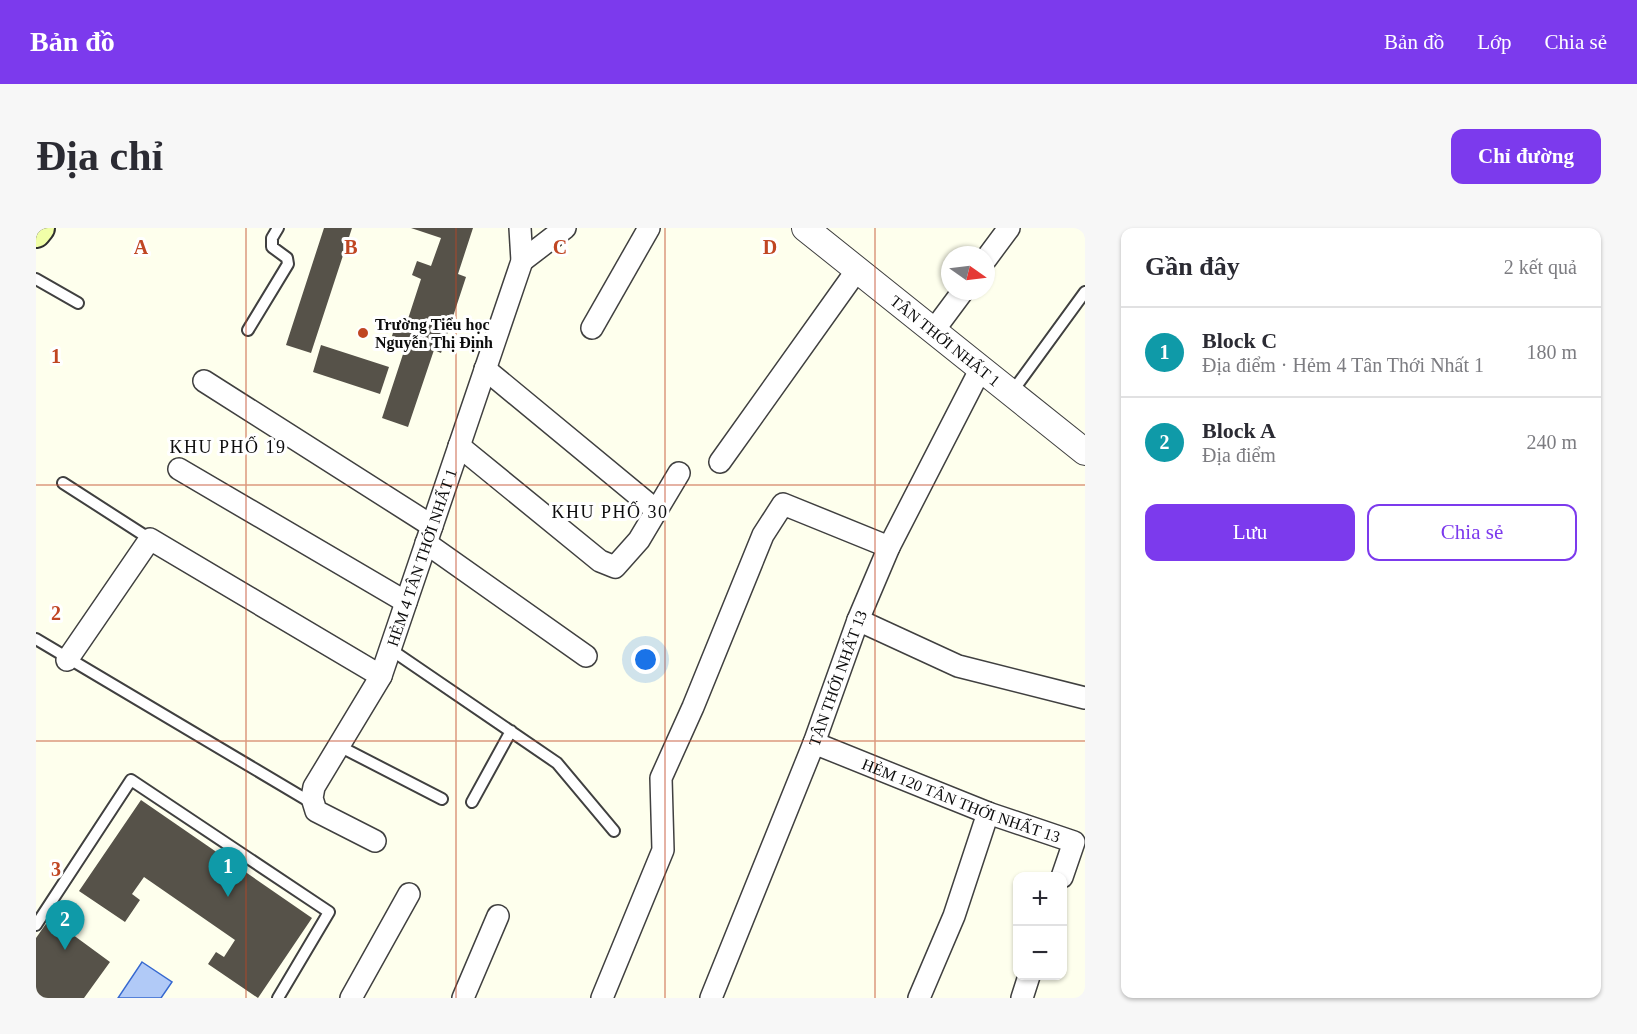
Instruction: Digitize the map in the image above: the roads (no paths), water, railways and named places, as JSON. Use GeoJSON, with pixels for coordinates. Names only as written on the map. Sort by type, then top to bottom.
{"type":"FeatureCollection","features":[{"type":"Feature","properties":{"kind":"main road"},"geometry":{"type":"LineString","coordinates":[[36,233],[40,228]]}},
{"type":"Feature","properties":{"kind":"street","name":"HẺM 4 TÂN THỚI NHẤT 1"},"geometry":{"type":"LineString","coordinates":[[313,804],[314,787],[381,676],[522,261],[520,228]]}},
{"type":"Feature","properties":{"kind":"street"},"geometry":{"type":"LineString","coordinates":[[522,261],[565,228]]}},
{"type":"Feature","properties":{"kind":"street"},"geometry":{"type":"LineString","coordinates":[[592,328],[649,228]]}},
{"type":"Feature","properties":{"kind":"street","name":"TÂN THỚI NHẤT 1"},"geometry":{"type":"LineString","coordinates":[[805,228],[1084,449]]}},
{"type":"Feature","properties":{"kind":"street"},"geometry":{"type":"LineString","coordinates":[[995,247],[1009,228]]}},
{"type":"Feature","properties":{"kind":"street"},"geometry":{"type":"LineString","coordinates":[[720,462],[857,270]]}},
{"type":"Feature","properties":{"kind":"street"},"geometry":{"type":"LineString","coordinates":[[934,330],[956,300]]}},
{"type":"Feature","properties":{"kind":"street","name":"TÂN THỚI NHẤT 13"},"geometry":{"type":"LineString","coordinates":[[711,998],[814,743],[858,620],[890,547],[981,368]]}},
{"type":"Feature","properties":{"kind":"street"},"geometry":{"type":"LineString","coordinates":[[485,369],[657,511]]}},
{"type":"Feature","properties":{"kind":"street"},"geometry":{"type":"LineString","coordinates":[[204,381],[429,535],[586,656]]}},
{"type":"Feature","properties":{"kind":"street"},"geometry":{"type":"LineString","coordinates":[[459,446],[600,561],[615,567],[639,540],[679,473]]}},
{"type":"Feature","properties":{"kind":"street"},"geometry":{"type":"LineString","coordinates":[[178,469],[406,602]]}},
{"type":"Feature","properties":{"kind":"street"},"geometry":{"type":"LineString","coordinates":[[602,998],[663,850],[660,778],[693,707],[764,535],[783,504],[890,547]]}},
{"type":"Feature","properties":{"kind":"street"},"geometry":{"type":"LineString","coordinates":[[68,660],[150,539],[381,676]]}},
{"type":"Feature","properties":{"kind":"street"},"geometry":{"type":"LineString","coordinates":[[858,620],[957,666],[1085,698]]}},
{"type":"Feature","properties":{"kind":"street","name":"HẺM 120 TÂN THỚI NHẤT 13"},"geometry":{"type":"LineString","coordinates":[[814,743],[988,813],[1074,842],[1064,872]]}},
{"type":"Feature","properties":{"kind":"street"},"geometry":{"type":"LineString","coordinates":[[313,804],[316,811],[375,841]]}},
{"type":"Feature","properties":{"kind":"street"},"geometry":{"type":"LineString","coordinates":[[919,998],[954,916],[988,813]]}},
{"type":"Feature","properties":{"kind":"street"},"geometry":{"type":"LineString","coordinates":[[351,998],[409,894]]}},
{"type":"Feature","properties":{"kind":"street"},"geometry":{"type":"LineString","coordinates":[[463,998],[498,916]]}},
{"type":"Feature","properties":{"kind":"street"},"geometry":{"type":"LineString","coordinates":[[1022,998],[1027,980]]}},
{"type":"Feature","properties":{"kind":"lane"},"geometry":{"type":"LineString","coordinates":[[248,330],[285,273],[288,264],[287,258],[272,247],[272,238],[278,228]]}},
{"type":"Feature","properties":{"kind":"lane"},"geometry":{"type":"LineString","coordinates":[[36,279],[78,303]]}},
{"type":"Feature","properties":{"kind":"lane"},"geometry":{"type":"LineString","coordinates":[[1011,392],[1085,292]]}},
{"type":"Feature","properties":{"kind":"lane"},"geometry":{"type":"LineString","coordinates":[[63,483],[150,539]]}},
{"type":"Feature","properties":{"kind":"lane"},"geometry":{"type":"LineString","coordinates":[[36,639],[313,804]]}},
{"type":"Feature","properties":{"kind":"lane"},"geometry":{"type":"LineString","coordinates":[[390,649],[557,763],[614,831]]}},
{"type":"Feature","properties":{"kind":"lane"},"geometry":{"type":"LineString","coordinates":[[472,802],[511,731]]}},
{"type":"Feature","properties":{"kind":"lane"},"geometry":{"type":"LineString","coordinates":[[339,746],[442,799]]}},
{"type":"Feature","properties":{"kind":"lane"},"geometry":{"type":"LineString","coordinates":[[36,924],[131,780],[329,912],[278,998]]}},
{"type":"Feature","properties":{"kind":"water"},"geometry":{"type":"Polygon","coordinates":[[[142,962],[172,982],[161,998],[118,998],[142,962]]]}},
{"type":"Feature","properties":{"kind":"place","name":"Trường Tiểu học Nguyễn Thị Định"},"geometry":{"type":"Point","coordinates":[363,333]}},
{"type":"Feature","properties":{"kind":"place","name":"Block C"},"geometry":{"type":"Point","coordinates":[228,897]}},
{"type":"Feature","properties":{"kind":"place","name":"Block A"},"geometry":{"type":"Point","coordinates":[65,950]}},
{"type":"Feature","properties":{"kind":"district","name":"KHU PHỐ 19"},"geometry":{"type":"Point","coordinates":[228,447]}},
{"type":"Feature","properties":{"kind":"district","name":"KHU PHỐ 30"},"geometry":{"type":"Point","coordinates":[610,512]}}]}
